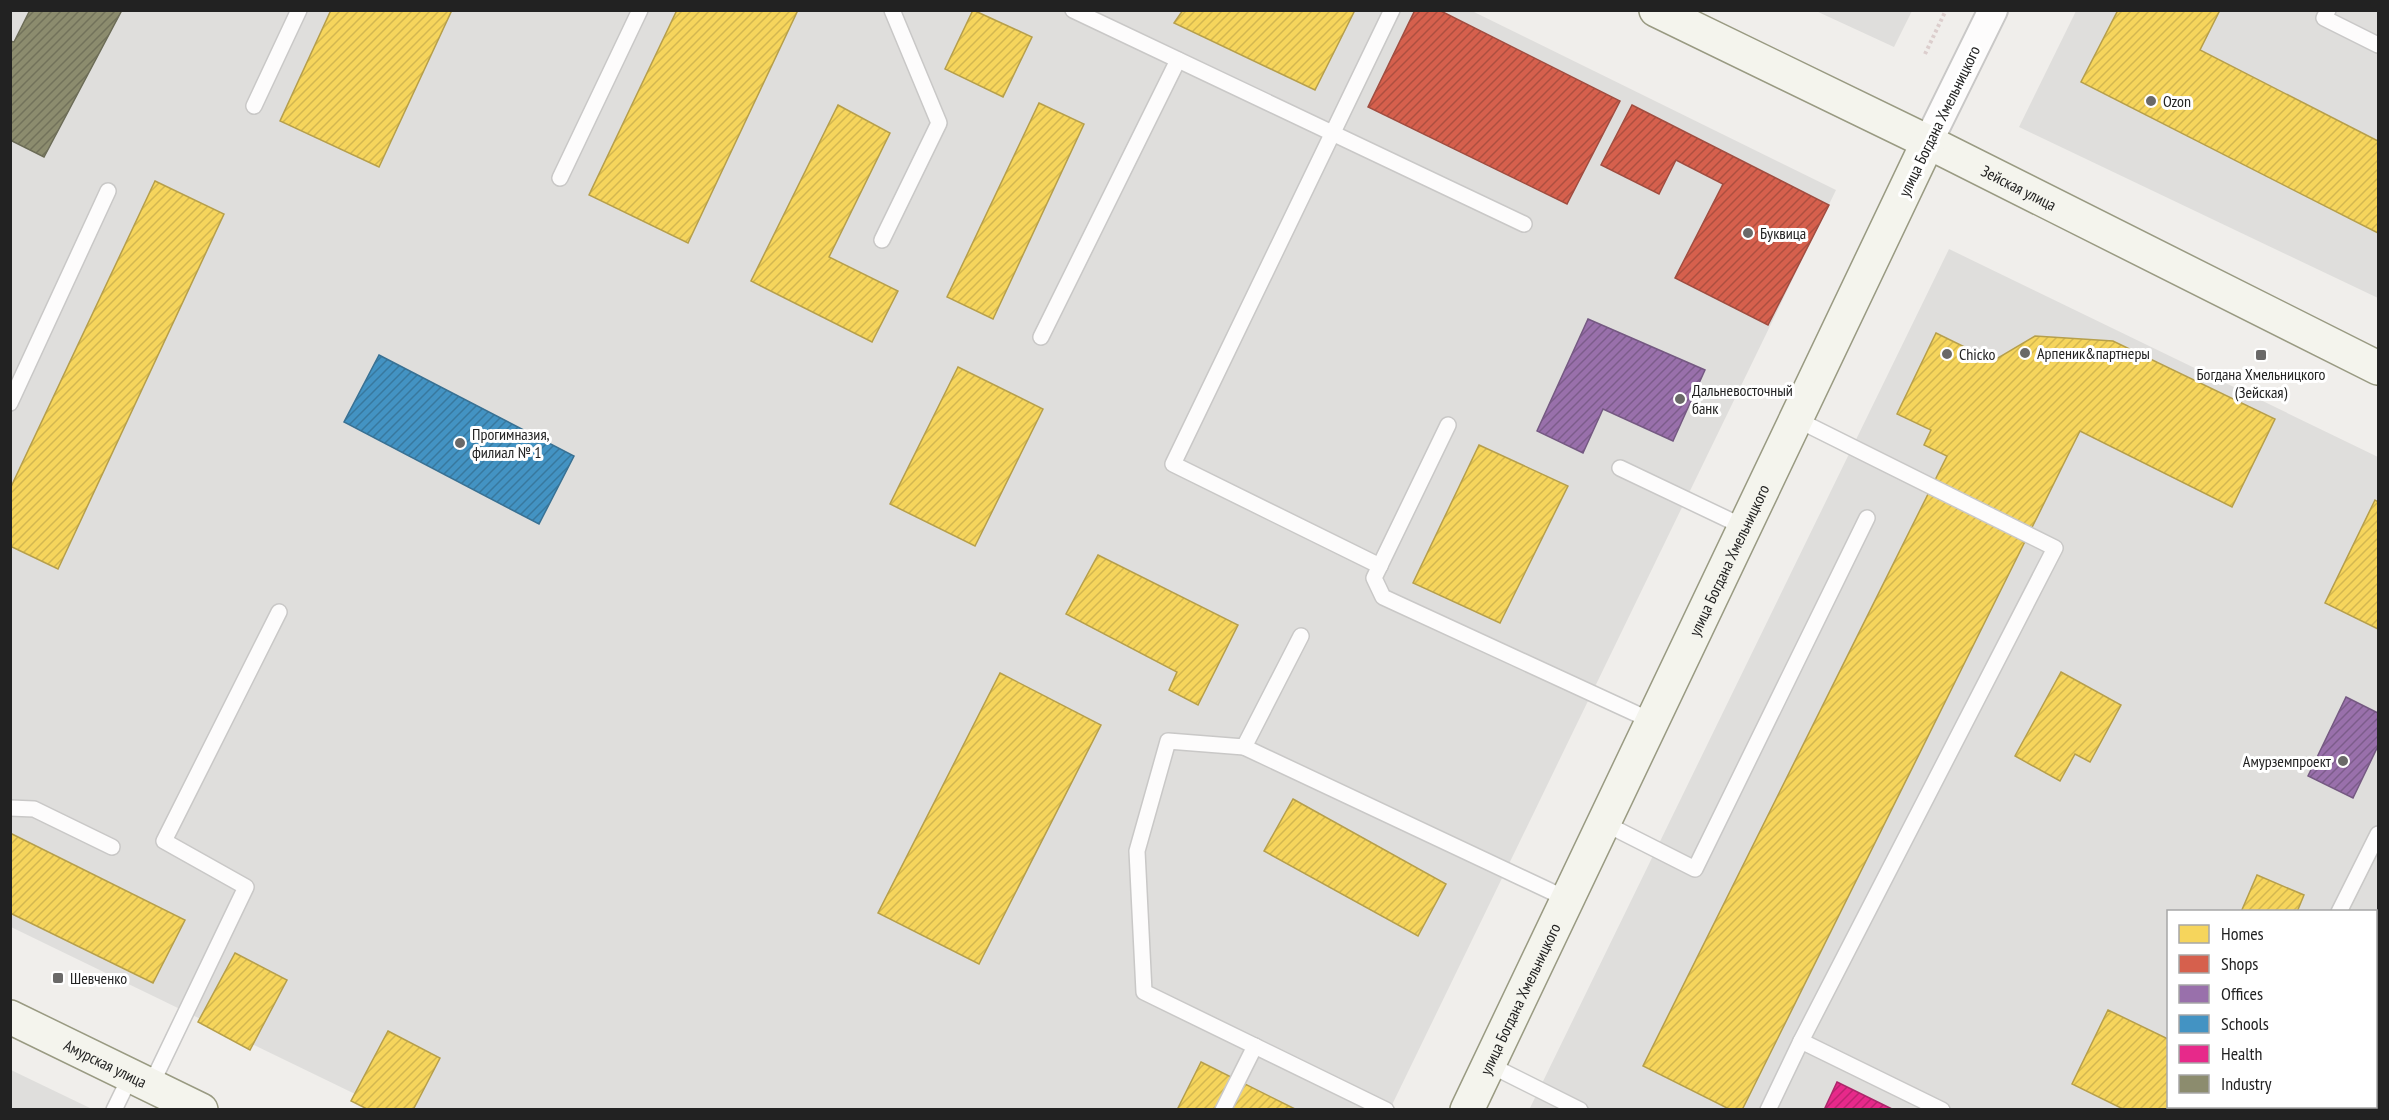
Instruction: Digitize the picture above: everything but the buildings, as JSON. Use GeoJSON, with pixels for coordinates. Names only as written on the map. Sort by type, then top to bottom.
{"type":"FeatureCollection","features":[{"type":"Feature","properties":{"kind":"street","name":"Зейская улица"},"geometry":{"type":"LineString","coordinates":[[1656,10],[1928,142],[2379,368]]}},
{"type":"Feature","properties":{"kind":"street","name":"улица Богдана Хмельницкого"},"geometry":{"type":"LineString","coordinates":[[1467,1110],[1993,10]]}},
{"type":"Feature","properties":{"kind":"street","name":"Амурская улица"},"geometry":{"type":"LineString","coordinates":[[10,1017],[201,1110]]}},
{"type":"Feature","properties":{"kind":"lane"},"geometry":{"type":"LineString","coordinates":[[254,106],[299,10]]}},
{"type":"Feature","properties":{"kind":"lane"},"geometry":{"type":"LineString","coordinates":[[560,178],[640,10]]}},
{"type":"Feature","properties":{"kind":"lane"},"geometry":{"type":"LineString","coordinates":[[882,240],[939,123],[892,10]]}},
{"type":"Feature","properties":{"kind":"lane"},"geometry":{"type":"LineString","coordinates":[[1072,10],[1524,224]]}},
{"type":"Feature","properties":{"kind":"lane"},"geometry":{"type":"LineString","coordinates":[[1380,566],[1173,464],[1392,10]]}},
{"type":"Feature","properties":{"kind":"lane"},"geometry":{"type":"LineString","coordinates":[[2328,10],[2324,18],[2379,45]]}},
{"type":"Feature","properties":{"kind":"lane"},"geometry":{"type":"LineString","coordinates":[[1041,337],[1178,60]]}},
{"type":"Feature","properties":{"kind":"lane"},"geometry":{"type":"LineString","coordinates":[[10,403],[108,190]]}},
{"type":"Feature","properties":{"kind":"lane"},"geometry":{"type":"LineString","coordinates":[[1768,1110],[1801,1041],[2055,548],[1796,419]]}},
{"type":"Feature","properties":{"kind":"lane"},"geometry":{"type":"LineString","coordinates":[[1448,425],[1374,578],[1383,597],[1652,722]]}},
{"type":"Feature","properties":{"kind":"lane"},"geometry":{"type":"LineString","coordinates":[[1620,468],[1744,527]]}},
{"type":"Feature","properties":{"kind":"lane"},"geometry":{"type":"LineString","coordinates":[[1604,823],[1695,868],[1867,518]]}},
{"type":"Feature","properties":{"kind":"lane"},"geometry":{"type":"LineString","coordinates":[[114,1110],[141,1080],[246,887],[164,841],[279,612]]}},
{"type":"Feature","properties":{"kind":"lane"},"geometry":{"type":"LineString","coordinates":[[1244,747],[1301,636]]}},
{"type":"Feature","properties":{"kind":"lane"},"geometry":{"type":"LineString","coordinates":[[1386,1110],[1144,992],[1137,851],[1168,741],[1244,747],[1567,898]]}},
{"type":"Feature","properties":{"kind":"lane"},"geometry":{"type":"LineString","coordinates":[[10,808],[34,809],[112,846]]}},
{"type":"Feature","properties":{"kind":"lane"},"geometry":{"type":"LineString","coordinates":[[2340,910],[2379,834]]}},
{"type":"Feature","properties":{"kind":"lane"},"geometry":{"type":"LineString","coordinates":[[1801,1041],[1942,1110]]}},
{"type":"Feature","properties":{"kind":"lane"},"geometry":{"type":"LineString","coordinates":[[1224,1110],[1256,1046]]}},
{"type":"Feature","properties":{"kind":"lane"},"geometry":{"type":"LineString","coordinates":[[1488,1064],[1580,1110]]}},
{"type":"Feature","properties":{"kind":"path"},"geometry":{"type":"LineString","coordinates":[[1925,54],[1946,10]]}},
{"type":"Feature","properties":{"kind":"shaded area"},"geometry":{"type":"Polygon","coordinates":[[[10,11],[1472,11],[1836,190],[1390,1109],[386,1109],[11,927],[10,11]]]}},
{"type":"Feature","properties":{"kind":"shaded area"},"geometry":{"type":"Polygon","coordinates":[[[1816,11],[1912,11],[1894,47],[1816,11]]]}},
{"type":"Feature","properties":{"kind":"shaded area"},"geometry":{"type":"Polygon","coordinates":[[[2076,11],[2378,11],[2378,298],[2019,127],[2076,11]]]}},
{"type":"Feature","properties":{"kind":"shaded area"},"geometry":{"type":"Polygon","coordinates":[[[1949,249],[2378,457],[2378,1109],[1529,1110],[1949,249]]]}},
{"type":"Feature","properties":{"kind":"shaded area"},"geometry":{"type":"Polygon","coordinates":[[[11,1070],[92,1109],[11,1109],[11,1070]]]}},
{"type":"Feature","properties":{"kind":"place","name":"Ozon"},"geometry":{"type":"Point","coordinates":[2151,101]}},
{"type":"Feature","properties":{"kind":"place","name":"Буквица"},"geometry":{"type":"Point","coordinates":[1748,233]}},
{"type":"Feature","properties":{"kind":"place","name":"Арпеник&партнеры"},"geometry":{"type":"Point","coordinates":[2025,353]}},
{"type":"Feature","properties":{"kind":"place","name":"Chicko"},"geometry":{"type":"Point","coordinates":[1947,354]}},
{"type":"Feature","properties":{"kind":"place","name":"Богдана Хмельницкого (Зейская)"},"geometry":{"type":"Point","coordinates":[2261,355]}},
{"type":"Feature","properties":{"kind":"place","name":"Дальневосточный банк"},"geometry":{"type":"Point","coordinates":[1680,399]}},
{"type":"Feature","properties":{"kind":"place","name":"Прогимназия, филиал № 1"},"geometry":{"type":"Point","coordinates":[460,443]}},
{"type":"Feature","properties":{"kind":"place","name":"Амурземпроект"},"geometry":{"type":"Point","coordinates":[2343,761]}},
{"type":"Feature","properties":{"kind":"place","name":"Шевченко"},"geometry":{"type":"Point","coordinates":[58,978]}}]}
